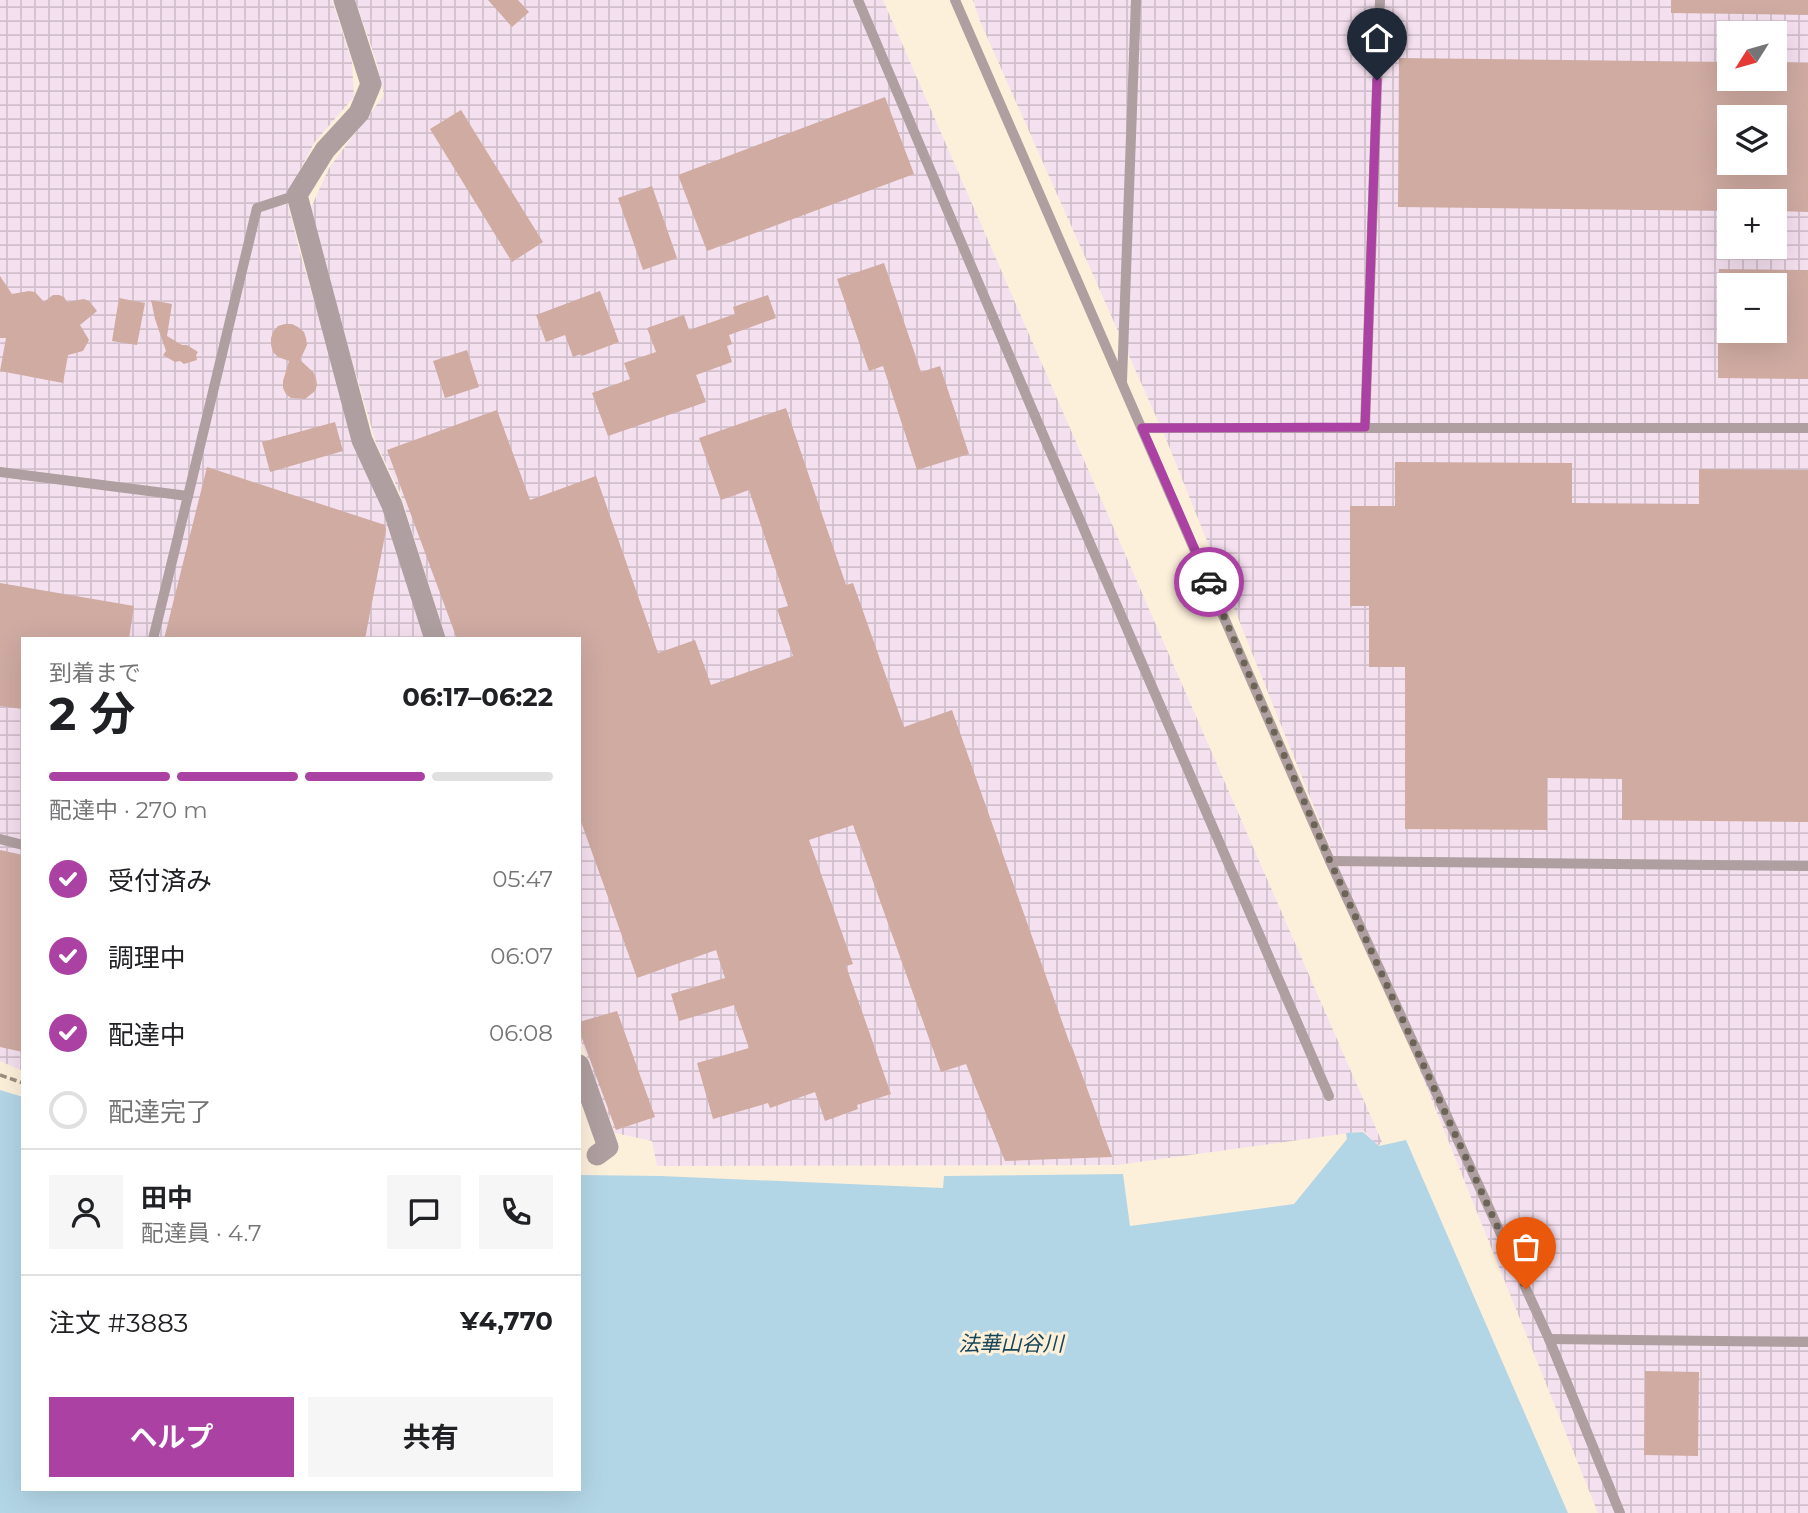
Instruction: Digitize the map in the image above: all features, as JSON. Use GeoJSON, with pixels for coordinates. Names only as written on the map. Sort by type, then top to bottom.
{"type":"FeatureCollection","features":[{"type":"Feature","properties":{"kind":"street"},"geometry":{"type":"LineString","coordinates":[[344,0],[371,84],[359,113],[325,150],[297,195],[362,440],[393,505],[434,637]]}},
{"type":"Feature","properties":{"kind":"street"},"geometry":{"type":"LineString","coordinates":[[581,1071],[608,1147],[597,1155]]}},
{"type":"Feature","properties":{"kind":"lane"},"geometry":{"type":"LineString","coordinates":[[858,0],[1329,1096]]}},
{"type":"Feature","properties":{"kind":"lane"},"geometry":{"type":"LineString","coordinates":[[954,0],[1330,861],[1549,1339],[1620,1513]]}},
{"type":"Feature","properties":{"kind":"lane"},"geometry":{"type":"LineString","coordinates":[[1122,384],[1136,0]]}},
{"type":"Feature","properties":{"kind":"lane"},"geometry":{"type":"LineString","coordinates":[[1365,427],[1380,0]]}},
{"type":"Feature","properties":{"kind":"lane"},"geometry":{"type":"LineString","coordinates":[[153,637],[257,208],[297,195]]}},
{"type":"Feature","properties":{"kind":"lane"},"geometry":{"type":"LineString","coordinates":[[1142,428],[1808,428]]}},
{"type":"Feature","properties":{"kind":"lane"},"geometry":{"type":"LineString","coordinates":[[0,472],[188,496]]}},
{"type":"Feature","properties":{"kind":"lane"},"geometry":{"type":"LineString","coordinates":[[0,839],[21,844]]}},
{"type":"Feature","properties":{"kind":"lane"},"geometry":{"type":"LineString","coordinates":[[1330,861],[1808,866]]}},
{"type":"Feature","properties":{"kind":"lane"},"geometry":{"type":"LineString","coordinates":[[1549,1339],[1808,1342]]}},
{"type":"Feature","properties":{"kind":"path"},"geometry":{"type":"LineString","coordinates":[[0,1075],[21,1082]]}},
{"type":"Feature","properties":{"kind":"shaded area"},"geometry":{"type":"Polygon","coordinates":[[[0,0],[332,0],[352,62],[354,97],[314,143],[287,201],[355,437],[431,637],[21,637],[21,1070],[0,1061],[0,0]]]}},
{"type":"Feature","properties":{"kind":"shaded area"},"geometry":{"type":"Polygon","coordinates":[[[355,0],[883,0],[1382,1142],[1378,1146],[1364,1131],[1117,1165],[657,1166],[652,1141],[615,1133],[581,1040],[581,637],[445,637],[400,493],[376,443],[309,212],[329,168],[384,95],[376,60],[355,0]]]}},
{"type":"Feature","properties":{"kind":"shaded area"},"geometry":{"type":"Polygon","coordinates":[[[973,0],[1808,0],[1808,1513],[1598,1513],[1166,439],[973,0]]]}},
{"type":"Feature","properties":{"kind":"water","name":"法華山谷川"},"geometry":{"type":"Polygon","coordinates":[[[0,1090],[21,1096],[21,1491],[581,1491],[581,1175],[943,1188],[944,1176],[1123,1174],[1130,1226],[1294,1204],[1347,1139],[1346,1133],[1363,1132],[1379,1146],[1406,1140],[1568,1513],[0,1513],[0,1090]]]}},
{"type":"Feature","properties":{"kind":"building"},"geometry":{"type":"Polygon","coordinates":[[[488,0],[518,0],[529,12],[512,27],[488,0]]]}},
{"type":"Feature","properties":{"kind":"building"},"geometry":{"type":"Polygon","coordinates":[[[1671,0],[1808,0],[1808,15],[1671,13],[1671,0]]]}},
{"type":"Feature","properties":{"kind":"building"},"geometry":{"type":"Polygon","coordinates":[[[1399,58],[1717,62],[1717,91],[1787,91],[1787,62],[1808,63],[1808,212],[1787,211],[1787,189],[1717,189],[1717,211],[1398,207],[1399,58]]]}},
{"type":"Feature","properties":{"kind":"building"},"geometry":{"type":"Polygon","coordinates":[[[885,97],[914,174],[707,251],[678,175],[885,97]]]}},
{"type":"Feature","properties":{"kind":"building"},"geometry":{"type":"Polygon","coordinates":[[[461,110],[543,242],[512,262],[430,129],[461,110]]]}},
{"type":"Feature","properties":{"kind":"building"},"geometry":{"type":"Polygon","coordinates":[[[652,186],[677,258],[643,270],[618,198],[652,186]]]}},
{"type":"Feature","properties":{"kind":"building"},"geometry":{"type":"Polygon","coordinates":[[[884,263],[921,372],[940,366],[969,454],[917,470],[883,366],[869,371],[837,279],[884,263]]]}},
{"type":"Feature","properties":{"kind":"building"},"geometry":{"type":"Polygon","coordinates":[[[1719,269],[1808,270],[1808,379],[1718,378],[1718,343],[1787,343],[1787,273],[1719,273],[1719,269]]]}},
{"type":"Feature","properties":{"kind":"building"},"geometry":{"type":"Polygon","coordinates":[[[0,276],[12,294],[35,292],[44,302],[53,295],[64,297],[67,302],[84,299],[97,311],[80,325],[89,340],[83,351],[68,355],[63,383],[0,371],[6,338],[0,338],[0,276]]]}},
{"type":"Feature","properties":{"kind":"building"},"geometry":{"type":"Polygon","coordinates":[[[600,291],[619,342],[573,357],[565,335],[546,342],[536,315],[600,291]]]}},
{"type":"Feature","properties":{"kind":"building"},"geometry":{"type":"Polygon","coordinates":[[[768,295],[776,318],[729,335],[732,344],[727,346],[732,362],[696,375],[706,402],[608,436],[592,393],[630,379],[624,363],[656,352],[647,328],[684,315],[689,330],[735,314],[733,307],[768,295]]]}},
{"type":"Feature","properties":{"kind":"building"},"geometry":{"type":"Polygon","coordinates":[[[119,298],[145,303],[137,345],[112,341],[119,298]]]}},
{"type":"Feature","properties":{"kind":"building"},"geometry":{"type":"Polygon","coordinates":[[[151,300],[172,304],[167,336],[198,352],[197,360],[184,364],[163,355],[166,351],[151,300]]]}},
{"type":"Feature","properties":{"kind":"building"},"geometry":{"type":"Polygon","coordinates":[[[285,324],[298,327],[306,338],[307,345],[300,360],[313,372],[317,385],[315,391],[305,399],[291,398],[286,394],[283,381],[289,361],[278,357],[271,345],[273,332],[278,326],[285,324]]]}},
{"type":"Feature","properties":{"kind":"building"},"geometry":{"type":"Polygon","coordinates":[[[467,350],[479,387],[445,398],[433,361],[467,350]]]}},
{"type":"Feature","properties":{"kind":"building"},"geometry":{"type":"Polygon","coordinates":[[[786,408],[846,585],[853,583],[904,727],[952,710],[1112,1157],[1005,1161],[966,1064],[941,1072],[853,825],[809,840],[853,964],[846,966],[891,1094],[857,1105],[858,1109],[825,1121],[815,1092],[770,1108],[768,1103],[713,1119],[697,1063],[749,1048],[734,1005],[679,1021],[671,994],[725,978],[716,950],[637,978],[581,822],[581,637],[456,637],[387,450],[497,410],[530,500],[596,476],[658,653],[695,640],[711,685],[793,656],[777,609],[788,606],[749,490],[721,500],[699,438],[786,408]]]}},
{"type":"Feature","properties":{"kind":"building"},"geometry":{"type":"Polygon","coordinates":[[[335,422],[343,451],[270,472],[262,442],[335,422]]]}},
{"type":"Feature","properties":{"kind":"building"},"geometry":{"type":"Polygon","coordinates":[[[1395,462],[1572,463],[1572,503],[1699,504],[1699,469],[1808,470],[1808,822],[1622,820],[1622,779],[1547,778],[1547,830],[1405,829],[1405,667],[1369,667],[1369,606],[1350,606],[1350,506],[1395,506],[1395,462]]]}},
{"type":"Feature","properties":{"kind":"building"},"geometry":{"type":"Polygon","coordinates":[[[207,467],[385,525],[365,637],[164,637],[207,467]]]}},
{"type":"Feature","properties":{"kind":"building"},"geometry":{"type":"Polygon","coordinates":[[[0,583],[134,606],[129,637],[21,637],[21,709],[0,706],[0,583]]]}},
{"type":"Feature","properties":{"kind":"building"},"geometry":{"type":"Polygon","coordinates":[[[0,850],[21,855],[21,1052],[0,1047],[0,850]]]}},
{"type":"Feature","properties":{"kind":"building"},"geometry":{"type":"Polygon","coordinates":[[[617,1011],[655,1117],[616,1130],[581,1035],[581,1021],[617,1011]]]}},
{"type":"Feature","properties":{"kind":"building"},"geometry":{"type":"Polygon","coordinates":[[[1645,1371],[1699,1372],[1698,1456],[1644,1455],[1645,1371]]]}},
{"type":"Feature","properties":{"kind":"way so far"},"geometry":{"type":"LineString","coordinates":[[1209,582],[1330,861],[1526,1289]]}},
{"type":"Feature","properties":{"kind":"route"},"geometry":{"type":"LineString","coordinates":[[1209,582],[1142,428],[1365,427],[1377,80]]}}]}
